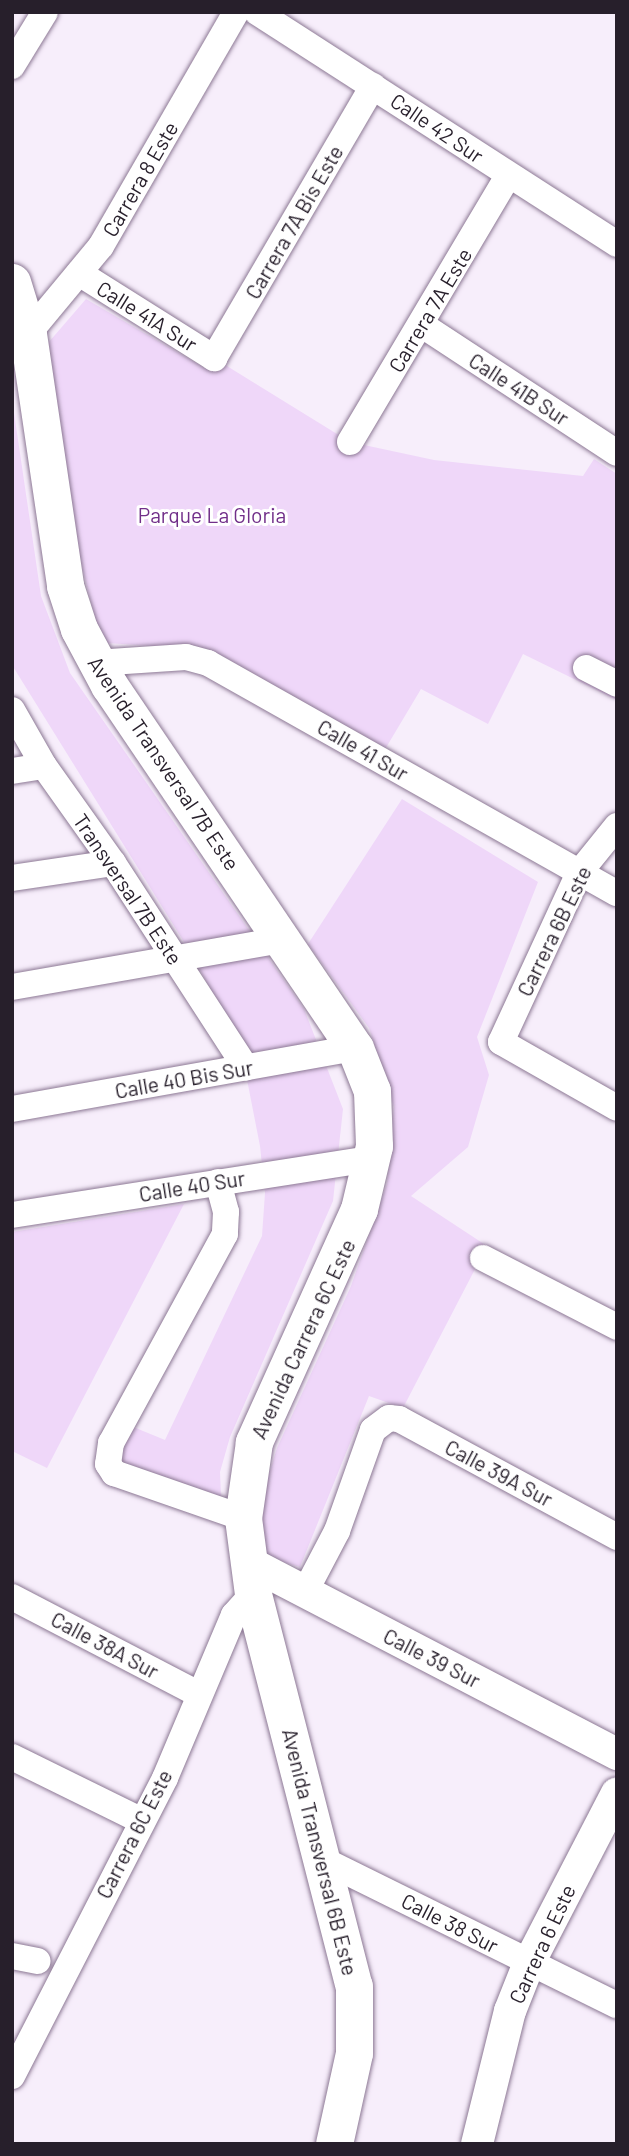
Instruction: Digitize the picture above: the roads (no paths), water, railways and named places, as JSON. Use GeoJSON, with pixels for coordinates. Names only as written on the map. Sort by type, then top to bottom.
{"type":"FeatureCollection","features":[{"type":"Feature","properties":{"kind":"main road","name":"Avenida Transversal 7B Este"},"geometry":{"type":"LineString","coordinates":[[12,282],[28,334],[24,379],[65,586],[95,663],[355,1048],[372,1091],[375,1119],[372,1159]]}},
{"type":"Feature","properties":{"kind":"main road","name":"Avenida Carrera 6C Este"},"geometry":{"type":"LineString","coordinates":[[251,1578],[243,1518],[254,1442],[352,1232],[372,1159]]}},
{"type":"Feature","properties":{"kind":"main road","name":"Avenida Transversal 6B Este"},"geometry":{"type":"LineString","coordinates":[[251,1578],[357,2009],[354,2053],[334,2144]]}},
{"type":"Feature","properties":{"kind":"street"},"geometry":{"type":"LineString","coordinates":[[12,66],[45,12]]}},
{"type":"Feature","properties":{"kind":"street","name":"Carrera 8 Este"},"geometry":{"type":"LineString","coordinates":[[28,334],[79,273],[119,218],[236,12]]}},
{"type":"Feature","properties":{"kind":"street","name":"Calle 42 Sur"},"geometry":{"type":"LineString","coordinates":[[257,12],[617,244]]}},
{"type":"Feature","properties":{"kind":"street","name":"Carrera 7A Bis Este"},"geometry":{"type":"LineString","coordinates":[[214,358],[373,86]]}},
{"type":"Feature","properties":{"kind":"street","name":"Carrera 7A Este"},"geometry":{"type":"LineString","coordinates":[[350,442],[422,325],[508,176]]}},
{"type":"Feature","properties":{"kind":"street","name":"Calle 41A Sur"},"geometry":{"type":"LineString","coordinates":[[79,273],[214,358]]}},
{"type":"Feature","properties":{"kind":"street","name":"Calle 41B Sur"},"geometry":{"type":"LineString","coordinates":[[422,325],[617,453]]}},
{"type":"Feature","properties":{"kind":"street","name":"Calle 41 Sur"},"geometry":{"type":"LineString","coordinates":[[95,663],[186,657],[208,663],[617,893]]}},
{"type":"Feature","properties":{"kind":"street"},"geometry":{"type":"LineString","coordinates":[[586,668],[617,684]]}},
{"type":"Feature","properties":{"kind":"street","name":"Transversal 7B Este"},"geometry":{"type":"LineString","coordinates":[[12,709],[44,766],[113,863],[246,1068]]}},
{"type":"Feature","properties":{"kind":"street"},"geometry":{"type":"LineString","coordinates":[[12,771],[44,766]]}},
{"type":"Feature","properties":{"kind":"street","name":"Carrera 6B Este"},"geometry":{"type":"LineString","coordinates":[[617,826],[579,873],[501,1042],[617,1108]]}},
{"type":"Feature","properties":{"kind":"street"},"geometry":{"type":"LineString","coordinates":[[12,878],[113,863]]}},
{"type":"Feature","properties":{"kind":"street"},"geometry":{"type":"LineString","coordinates":[[12,987],[282,940]]}},
{"type":"Feature","properties":{"kind":"street","name":"Calle 40 Bis Sur"},"geometry":{"type":"LineString","coordinates":[[12,1109],[355,1048]]}},
{"type":"Feature","properties":{"kind":"street","name":"Calle 40 Sur"},"geometry":{"type":"LineString","coordinates":[[12,1215],[372,1159]]}},
{"type":"Feature","properties":{"kind":"street"},"geometry":{"type":"LineString","coordinates":[[218,1182],[226,1212],[225,1234],[111,1443],[108,1464],[114,1473],[243,1518]]}},
{"type":"Feature","properties":{"kind":"street"},"geometry":{"type":"LineString","coordinates":[[483,1258],[617,1327]]}},
{"type":"Feature","properties":{"kind":"street","name":"Calle 39A Sur"},"geometry":{"type":"LineString","coordinates":[[305,1591],[337,1531],[379,1422],[399,1419],[617,1537]]}},
{"type":"Feature","properties":{"kind":"street","name":"Calle 39 Sur"},"geometry":{"type":"LineString","coordinates":[[251,1578],[305,1591],[617,1754]]}},
{"type":"Feature","properties":{"kind":"street","name":"Carrera 6C Este"},"geometry":{"type":"LineString","coordinates":[[12,2076],[142,1821],[251,1578]]}},
{"type":"Feature","properties":{"kind":"street","name":"Calle 38A Sur"},"geometry":{"type":"LineString","coordinates":[[12,1597],[198,1694]]}},
{"type":"Feature","properties":{"kind":"street"},"geometry":{"type":"LineString","coordinates":[[12,1757],[142,1821]]}},
{"type":"Feature","properties":{"kind":"street","name":"Carrera 6 Este"},"geometry":{"type":"LineString","coordinates":[[477,2144],[510,2011],[529,1963],[617,1794]]}},
{"type":"Feature","properties":{"kind":"street","name":"Calle 38 Sur"},"geometry":{"type":"LineString","coordinates":[[321,1859],[617,2005]]}},
{"type":"Feature","properties":{"kind":"park label","name":"Parque La Gloria"},"geometry":{"type":"Point","coordinates":[212,515]}}]}
